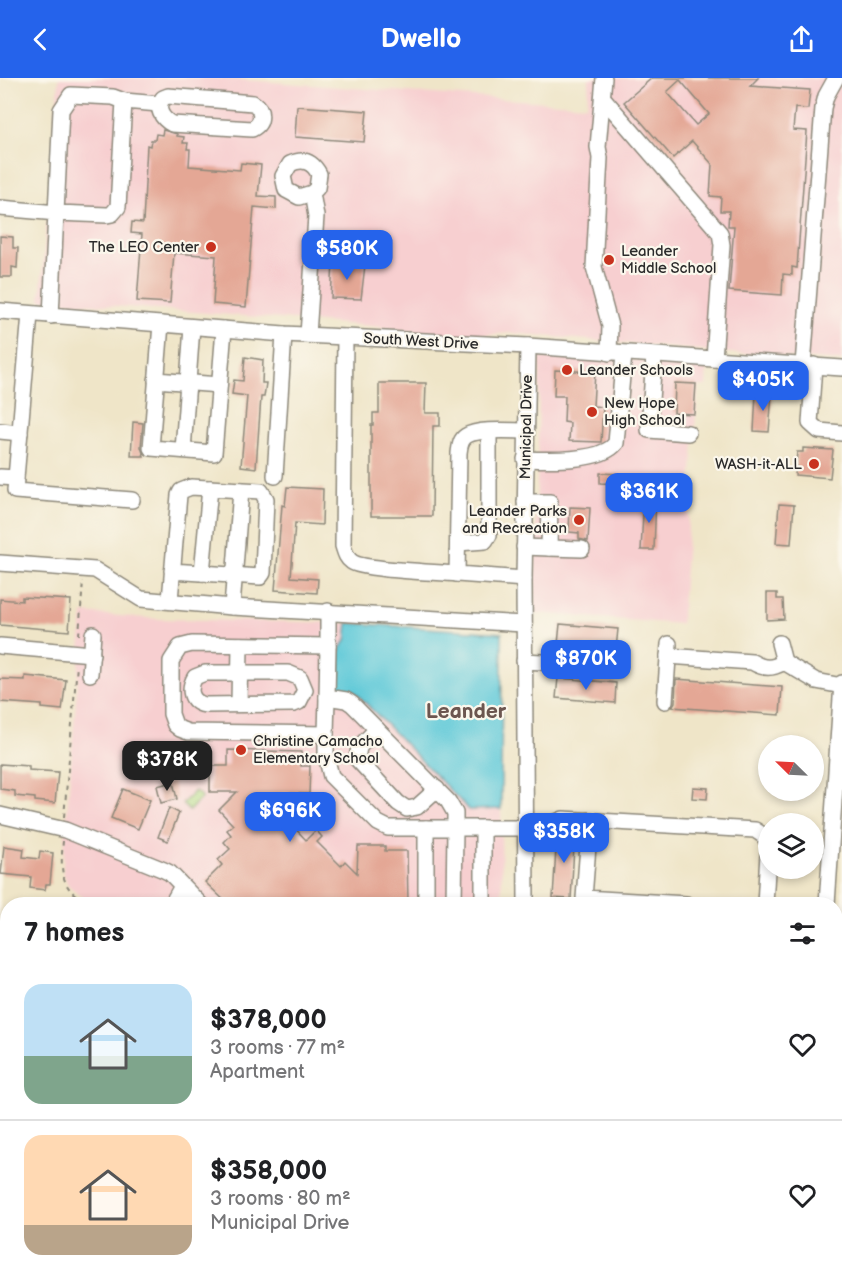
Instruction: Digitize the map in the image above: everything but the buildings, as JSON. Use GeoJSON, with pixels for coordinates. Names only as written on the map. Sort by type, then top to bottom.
{"type":"FeatureCollection","features":[{"type":"Feature","properties":{"kind":"street"},"geometry":{"type":"LineString","coordinates":[[525,459],[552,460],[603,453],[612,449],[616,443],[617,353],[594,267],[600,158],[598,147],[600,109],[604,78]]}},
{"type":"Feature","properties":{"kind":"street"},"geometry":{"type":"LineString","coordinates":[[836,78],[826,96],[823,108],[809,365],[810,423],[819,431],[842,433]]}},
{"type":"Feature","properties":{"kind":"street"},"geometry":{"type":"LineString","coordinates":[[51,316],[61,110],[71,95],[113,97],[124,101],[159,104]]}},
{"type":"Feature","properties":{"kind":"street"},"geometry":{"type":"LineString","coordinates":[[168,96],[253,103],[261,112],[260,121],[252,129],[172,124],[164,120],[159,104],[163,98],[168,96]]}},
{"type":"Feature","properties":{"kind":"street"},"geometry":{"type":"LineString","coordinates":[[603,98],[720,233],[722,245],[714,359]]}},
{"type":"Feature","properties":{"kind":"street"},"geometry":{"type":"LineString","coordinates":[[0,208],[57,213],[112,214],[118,207],[124,101]]}},
{"type":"Feature","properties":{"kind":"street"},"geometry":{"type":"LineString","coordinates":[[308,335],[316,216],[312,193]]}},
{"type":"Feature","properties":{"kind":"street","name":"South West Drive"},"geometry":{"type":"LineString","coordinates":[[0,311],[284,334],[528,346],[842,368]]}},
{"type":"Feature","properties":{"kind":"street"},"geometry":{"type":"LineString","coordinates":[[30,314],[15,491],[132,500]]}},
{"type":"Feature","properties":{"kind":"street"},"geometry":{"type":"LineString","coordinates":[[161,324],[151,448],[214,453],[224,329]]}},
{"type":"Feature","properties":{"kind":"street"},"geometry":{"type":"LineString","coordinates":[[183,450],[192,327]]}},
{"type":"Feature","properties":{"kind":"street"},"geometry":{"type":"LineString","coordinates":[[275,476],[284,334]]}},
{"type":"Feature","properties":{"kind":"street"},"geometry":{"type":"LineString","coordinates":[[345,337],[343,546],[345,555],[351,561],[368,567],[524,579]]}},
{"type":"Feature","properties":{"kind":"street","name":"Municipal Drive"},"geometry":{"type":"LineString","coordinates":[[526,897],[524,547],[528,346]]}},
{"type":"Feature","properties":{"kind":"street"},"geometry":{"type":"LineString","coordinates":[[654,356],[649,430],[688,433]]}},
{"type":"Feature","properties":{"kind":"street"},"geometry":{"type":"LineString","coordinates":[[156,380],[219,385]]}},
{"type":"Feature","properties":{"kind":"street"},"geometry":{"type":"LineString","coordinates":[[457,574],[461,442],[465,436],[475,432],[526,430]]}},
{"type":"Feature","properties":{"kind":"street"},"geometry":{"type":"LineString","coordinates":[[0,431],[20,433]]}},
{"type":"Feature","properties":{"kind":"street"},"geometry":{"type":"LineString","coordinates":[[458,543],[479,543],[485,541],[489,535],[489,432]]}},
{"type":"Feature","properties":{"kind":"street"},"geometry":{"type":"LineString","coordinates":[[0,477],[16,478]]}},
{"type":"Feature","properties":{"kind":"street"},"geometry":{"type":"LineString","coordinates":[[170,600],[172,571],[179,495],[181,491],[191,486],[261,491],[266,499],[263,573],[260,577],[172,571]]}},
{"type":"Feature","properties":{"kind":"street"},"geometry":{"type":"LineString","coordinates":[[202,573],[210,488]]}},
{"type":"Feature","properties":{"kind":"street"},"geometry":{"type":"LineString","coordinates":[[232,607],[241,490]]}},
{"type":"Feature","properties":{"kind":"street"},"geometry":{"type":"LineString","coordinates":[[525,502],[550,502],[549,548]]}},
{"type":"Feature","properties":{"kind":"street"},"geometry":{"type":"LineString","coordinates":[[524,547],[582,549]]}},
{"type":"Feature","properties":{"kind":"street"},"geometry":{"type":"LineString","coordinates":[[0,563],[95,570],[141,599],[232,607],[524,624]]}},
{"type":"Feature","properties":{"kind":"street"},"geometry":{"type":"LineString","coordinates":[[328,611],[326,756],[331,776],[378,823],[388,828],[543,828],[562,819],[758,832]]}},
{"type":"Feature","properties":{"kind":"street"},"geometry":{"type":"LineString","coordinates":[[90,674],[85,653],[93,634]]}},
{"type":"Feature","properties":{"kind":"street"},"geometry":{"type":"LineString","coordinates":[[779,643],[784,662],[816,681],[842,684],[827,897]]}},
{"type":"Feature","properties":{"kind":"street"},"geometry":{"type":"LineString","coordinates":[[326,734],[188,732],[180,729],[175,725],[171,714],[171,661],[180,647],[192,644],[328,646]]}},
{"type":"Feature","properties":{"kind":"street"},"geometry":{"type":"LineString","coordinates":[[239,704],[240,645]]}},
{"type":"Feature","properties":{"kind":"street"},"geometry":{"type":"LineString","coordinates":[[0,646],[85,653]]}},
{"type":"Feature","properties":{"kind":"street"},"geometry":{"type":"LineString","coordinates":[[665,701],[668,650],[752,662],[760,667],[768,668],[776,667],[784,662]]}},
{"type":"Feature","properties":{"kind":"street"},"geometry":{"type":"LineString","coordinates":[[524,661],[616,666]]}},
{"type":"Feature","properties":{"kind":"street"},"geometry":{"type":"LineString","coordinates":[[240,673],[295,674],[300,678],[305,690],[299,702],[294,704],[200,704],[191,695],[195,677],[200,674],[240,673]]}},
{"type":"Feature","properties":{"kind":"street"},"geometry":{"type":"LineString","coordinates":[[327,697],[346,700],[352,704],[448,801],[455,813],[454,897]]}},
{"type":"Feature","properties":{"kind":"street"},"geometry":{"type":"LineString","coordinates":[[377,729],[359,747],[357,759],[398,803],[407,809],[417,807],[436,789]]}},
{"type":"Feature","properties":{"kind":"street"},"geometry":{"type":"LineString","coordinates":[[0,815],[64,830],[164,870],[194,897]]}},
{"type":"Feature","properties":{"kind":"street"},"geometry":{"type":"LineString","coordinates":[[584,897],[590,820]]}},
{"type":"Feature","properties":{"kind":"street"},"geometry":{"type":"LineString","coordinates":[[426,828],[426,897]]}},
{"type":"Feature","properties":{"kind":"street"},"geometry":{"type":"LineString","coordinates":[[483,828],[483,897]]}},
{"type":"Feature","properties":{"kind":"street"},"geometry":{"type":"LineString","coordinates":[[765,897],[766,879]]}},
{"type":"Feature","properties":{"kind":"street"},"geometry":{"type":"LineString","coordinates":[[176,897],[182,886]]}},
{"type":"Feature","properties":{"kind":"path"},"geometry":{"type":"LineString","coordinates":[[78,897],[73,893],[63,877],[61,863],[85,653],[83,580]]}},
{"type":"Feature","properties":{"kind":"shaded area"},"geometry":{"type":"Polygon","coordinates":[[[59,78],[215,78],[587,105],[589,78],[842,78],[842,361],[511,333],[450,337],[371,326],[40,300],[59,78]]]}},
{"type":"Feature","properties":{"kind":"shaded area"},"geometry":{"type":"Polygon","coordinates":[[[540,357],[707,364],[706,386],[698,386],[681,624],[534,613],[540,357]]]}},
{"type":"Feature","properties":{"kind":"shaded area","name":"Christine Camacho Elementary School"},"geometry":{"type":"Polygon","coordinates":[[[83,613],[158,619],[348,623],[339,687],[353,690],[469,810],[501,809],[502,897],[82,897],[68,885],[63,873],[83,613]]]}},
{"type":"Feature","properties":{"kind":"green space"},"geometry":{"type":"Polygon","coordinates":[[[195,791],[202,797],[189,811],[182,804],[195,791]]]}},
{"type":"Feature","properties":{"kind":"water"},"geometry":{"type":"Polygon","coordinates":[[[348,623],[502,633],[501,809],[469,810],[353,690],[339,687],[340,648],[346,641],[348,623]]]}},
{"type":"Feature","properties":{"kind":"place","name":"The LEO Center"},"geometry":{"type":"Point","coordinates":[211,247]}},
{"type":"Feature","properties":{"kind":"place","name":"Leander Middle School"},"geometry":{"type":"Point","coordinates":[609,260]}},
{"type":"Feature","properties":{"kind":"place","name":"Leander Schools"},"geometry":{"type":"Point","coordinates":[567,370]}},
{"type":"Feature","properties":{"kind":"place","name":"New Hope High School"},"geometry":{"type":"Point","coordinates":[592,412]}},
{"type":"Feature","properties":{"kind":"place","name":"WASH-it-ALL"},"geometry":{"type":"Point","coordinates":[814,464]}},
{"type":"Feature","properties":{"kind":"place","name":"Leander Parks and Recreation"},"geometry":{"type":"Point","coordinates":[579,520]}},
{"type":"Feature","properties":{"kind":"place","name":"Christine Camacho Elementary School"},"geometry":{"type":"Point","coordinates":[241,750]}},
{"type":"Feature","properties":{"kind":"district","name":"Leander"},"geometry":{"type":"Point","coordinates":[466,711]}}]}
